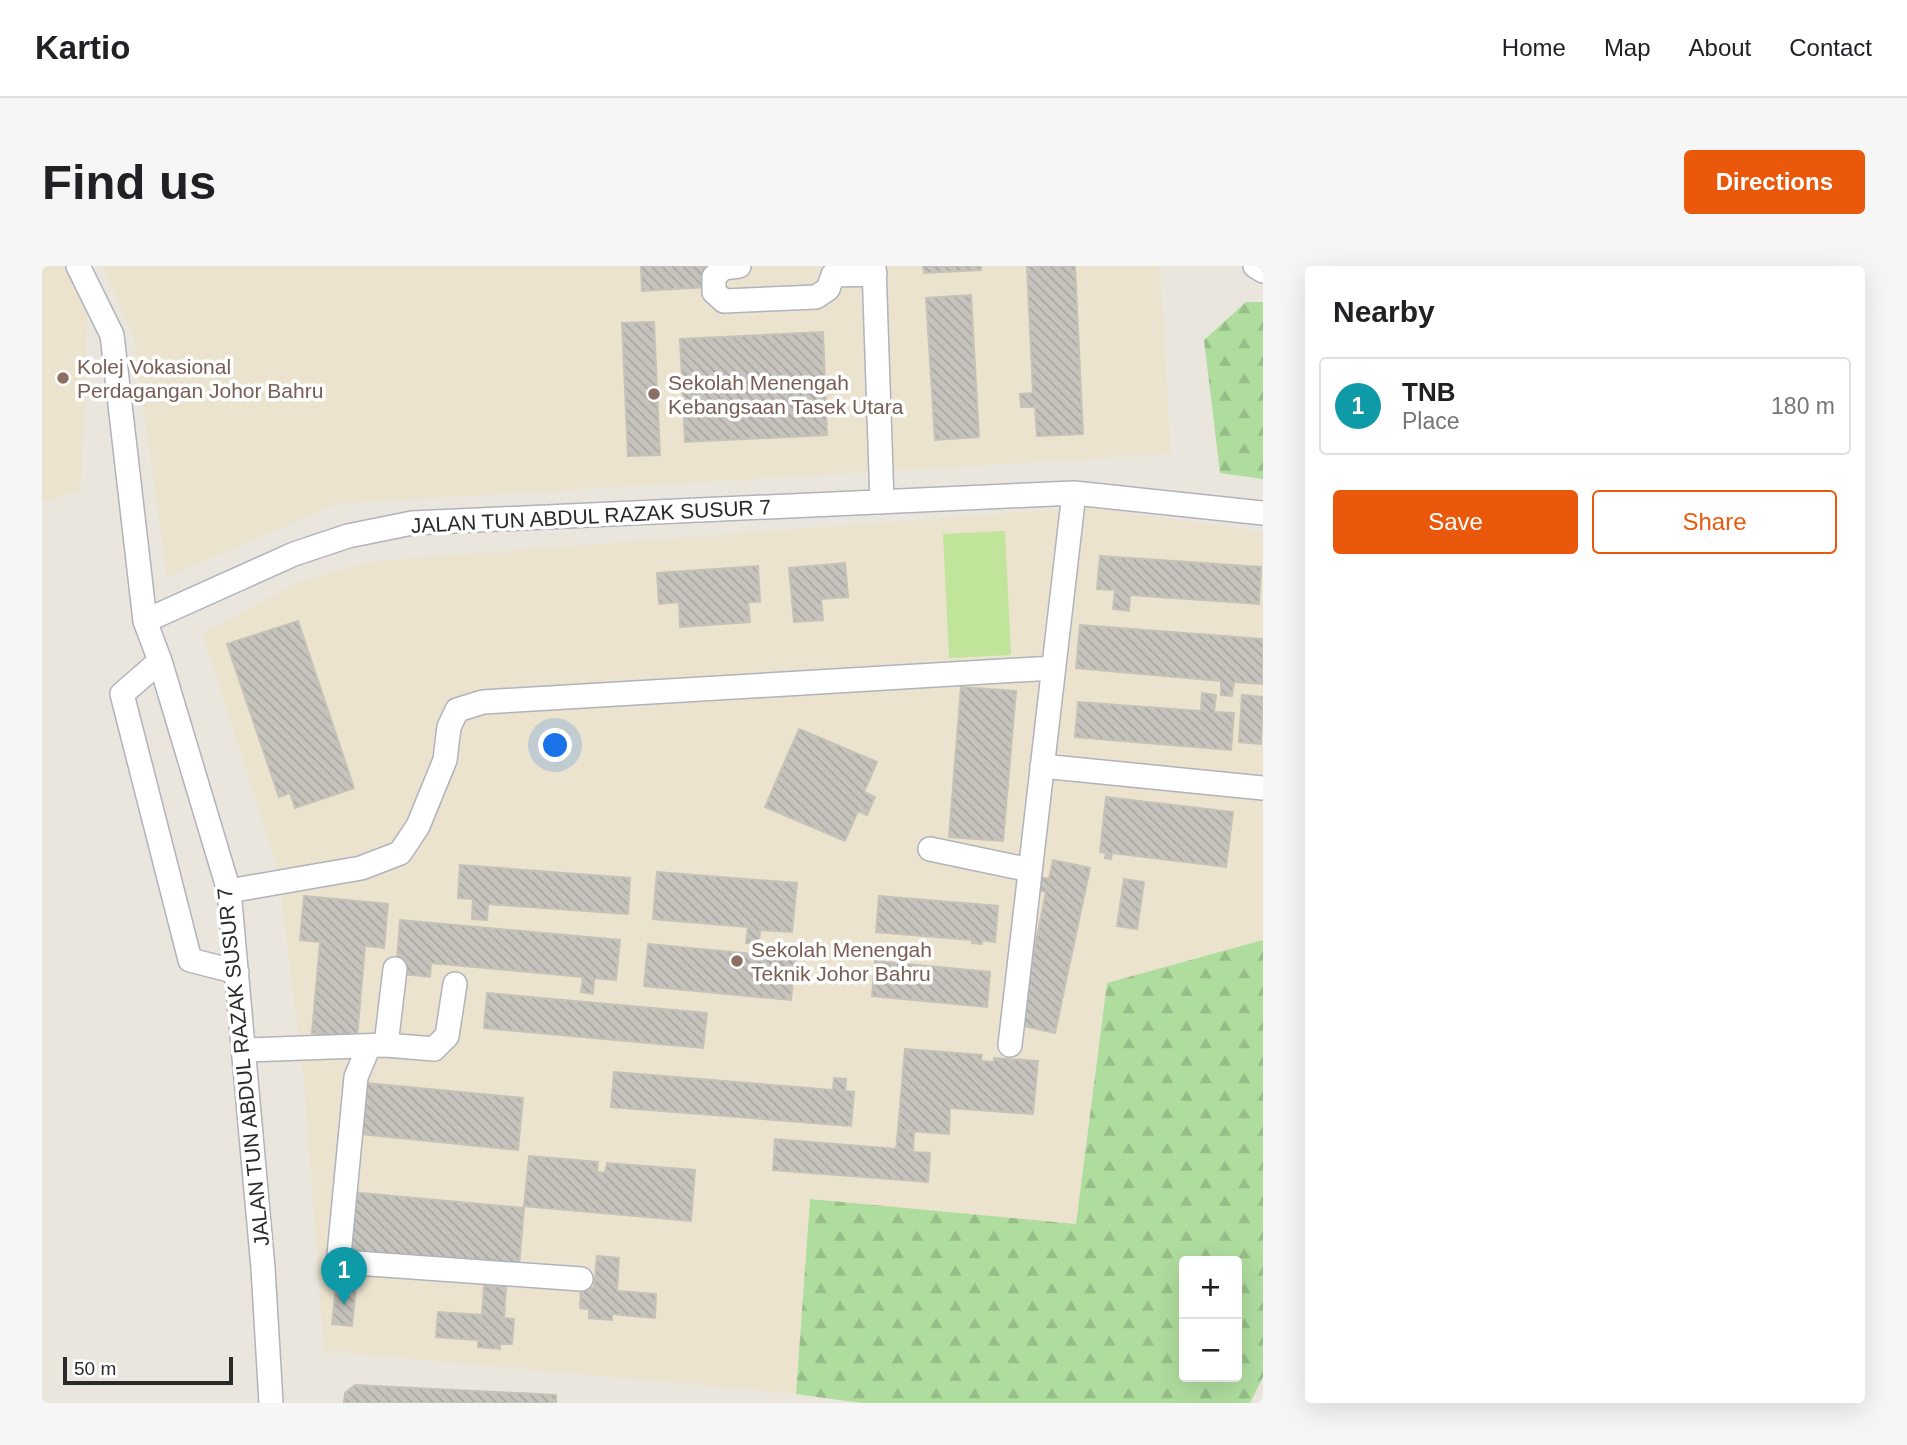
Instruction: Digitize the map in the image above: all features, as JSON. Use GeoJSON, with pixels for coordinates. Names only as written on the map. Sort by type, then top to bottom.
{"type":"FeatureCollection","features":[{"type":"Feature","properties":{"kind":"street"},"geometry":{"type":"LineString","coordinates":[[78,266],[112,335],[145,621]]}},
{"type":"Feature","properties":{"kind":"street"},"geometry":{"type":"LineString","coordinates":[[739,266],[723,268],[714,277],[714,292],[724,301],[816,297],[828,289],[829,271],[874,270],[882,502]]}},
{"type":"Feature","properties":{"kind":"street"},"geometry":{"type":"LineString","coordinates":[[1255,266],[1263,271]]}},
{"type":"Feature","properties":{"kind":"street"},"geometry":{"type":"LineString","coordinates":[[1010,1045],[1074,493]]}},
{"type":"Feature","properties":{"kind":"street","name":"JALAN TUN ABDUL RAZAK SUSUR 7"},"geometry":{"type":"LineString","coordinates":[[271,1403],[270,1361],[229,891],[160,661],[145,621],[294,554],[348,536],[412,523],[1074,493],[1263,513]]}},
{"type":"Feature","properties":{"kind":"street"},"geometry":{"type":"LineString","coordinates":[[160,661],[122,694],[190,960],[237,972]]}},
{"type":"Feature","properties":{"kind":"street"},"geometry":{"type":"LineString","coordinates":[[229,891],[361,868],[400,853],[418,826],[445,760],[449,727],[457,710],[483,702],[1053,668]]}},
{"type":"Feature","properties":{"kind":"street"},"geometry":{"type":"LineString","coordinates":[[1042,766],[1263,788]]}},
{"type":"Feature","properties":{"kind":"street"},"geometry":{"type":"LineString","coordinates":[[930,849],[1030,870]]}},
{"type":"Feature","properties":{"kind":"street"},"geometry":{"type":"LineString","coordinates":[[395,969],[378,1045],[356,1077],[339,1255],[342,1262],[581,1279]]}},
{"type":"Feature","properties":{"kind":"street"},"geometry":{"type":"LineString","coordinates":[[244,1050],[378,1045],[428,1050],[440,1046],[447,1036],[455,984]]}},
{"type":"Feature","properties":{"kind":"shaded area","name":"Kolej Vokasional Perdagangan Johor Bahru"},"geometry":{"type":"Polygon","coordinates":[[[42,266],[89,266],[81,490],[42,502],[42,266]]]}},
{"type":"Feature","properties":{"kind":"shaded area","name":"Sekolah Menengah Kebangsaan Tasek Utara"},"geometry":{"type":"Polygon","coordinates":[[[102,266],[1160,266],[1171,454],[336,504],[167,577],[133,334],[102,266]]]}},
{"type":"Feature","properties":{"kind":"shaded area","name":"Sekolah Menengah Teknik Johor Bahru"},"geometry":{"type":"Polygon","coordinates":[[[1087,507],[1263,532],[1263,940],[1107,983],[1076,1224],[810,1199],[796,1394],[324,1351],[304,1082],[278,870],[203,634],[298,582],[374,561],[1087,507]]]}},
{"type":"Feature","properties":{"kind":"green space"},"geometry":{"type":"Polygon","coordinates":[[[1246,302],[1263,302],[1263,479],[1220,473],[1204,340],[1246,302]]]}},
{"type":"Feature","properties":{"kind":"green space"},"geometry":{"type":"Polygon","coordinates":[[[1005,531],[1011,655],[949,658],[943,534],[1005,531]]]}},
{"type":"Feature","properties":{"kind":"green space"},"geometry":{"type":"Polygon","coordinates":[[[1263,940],[1263,1377],[1250,1403],[861,1403],[796,1394],[810,1199],[1076,1224],[1107,983],[1263,940]]]}},
{"type":"Feature","properties":{"kind":"building"},"geometry":{"type":"Polygon","coordinates":[[[641,266],[705,266],[707,287],[642,291],[641,266]]]}},
{"type":"Feature","properties":{"kind":"building"},"geometry":{"type":"Polygon","coordinates":[[[923,266],[981,266],[981,270],[924,273],[923,266]]]}},
{"type":"Feature","properties":{"kind":"building"},"geometry":{"type":"Polygon","coordinates":[[[1027,266],[1075,266],[1083,434],[1037,436],[1035,407],[1021,407],[1020,394],[1033,393],[1027,266]]]}},
{"type":"Feature","properties":{"kind":"building"},"geometry":{"type":"Polygon","coordinates":[[[971,295],[979,437],[935,440],[926,298],[971,295]]]}},
{"type":"Feature","properties":{"kind":"building"},"geometry":{"type":"Polygon","coordinates":[[[654,322],[660,455],[628,456],[622,323],[654,322]]]}},
{"type":"Feature","properties":{"kind":"building"},"geometry":{"type":"Polygon","coordinates":[[[823,332],[827,435],[685,442],[680,339],[823,332]]]}},
{"type":"Feature","properties":{"kind":"building"},"geometry":{"type":"Polygon","coordinates":[[[1100,556],[1261,567],[1259,604],[1130,595],[1129,611],[1113,609],[1115,590],[1097,589],[1100,556]]]}},
{"type":"Feature","properties":{"kind":"building"},"geometry":{"type":"Polygon","coordinates":[[[845,563],[848,597],[821,599],[823,620],[794,622],[789,568],[845,563]]]}},
{"type":"Feature","properties":{"kind":"building"},"geometry":{"type":"Polygon","coordinates":[[[758,566],[760,602],[748,602],[750,622],[680,627],[679,602],[659,604],[657,573],[758,566]]]}},
{"type":"Feature","properties":{"kind":"building"},"geometry":{"type":"Polygon","coordinates":[[[298,621],[354,788],[295,808],[290,793],[279,797],[227,644],[298,621]]]}},
{"type":"Feature","properties":{"kind":"building"},"geometry":{"type":"Polygon","coordinates":[[[1080,625],[1263,639],[1263,684],[1234,682],[1232,696],[1221,695],[1221,681],[1076,668],[1080,625]]]}},
{"type":"Feature","properties":{"kind":"building"},"geometry":{"type":"Polygon","coordinates":[[[961,687],[1016,691],[1003,841],[949,837],[961,687]]]}},
{"type":"Feature","properties":{"kind":"building"},"geometry":{"type":"Polygon","coordinates":[[[1202,693],[1216,695],[1214,712],[1234,713],[1231,750],[1075,737],[1078,702],[1201,711],[1202,693]]]}},
{"type":"Feature","properties":{"kind":"building"},"geometry":{"type":"Polygon","coordinates":[[[1242,695],[1263,697],[1261,744],[1239,742],[1242,695]]]}},
{"type":"Feature","properties":{"kind":"building"},"geometry":{"type":"Polygon","coordinates":[[[799,729],[877,762],[864,792],[875,797],[867,815],[858,811],[845,841],[765,807],[799,729]]]}},
{"type":"Feature","properties":{"kind":"building"},"geometry":{"type":"Polygon","coordinates":[[[1106,797],[1233,812],[1226,867],[1112,853],[1111,859],[1105,858],[1106,853],[1100,852],[1106,797]]]}},
{"type":"Feature","properties":{"kind":"building"},"geometry":{"type":"Polygon","coordinates":[[[1053,860],[1090,868],[1055,1033],[1019,1025],[1046,892],[1033,889],[1035,876],[1049,879],[1053,860]]]}},
{"type":"Feature","properties":{"kind":"building"},"geometry":{"type":"Polygon","coordinates":[[[460,865],[630,878],[628,914],[488,904],[487,920],[472,919],[473,899],[458,898],[460,865]]]}},
{"type":"Feature","properties":{"kind":"building"},"geometry":{"type":"Polygon","coordinates":[[[657,872],[797,883],[792,932],[760,930],[759,944],[746,943],[748,927],[653,919],[657,872]]]}},
{"type":"Feature","properties":{"kind":"building"},"geometry":{"type":"Polygon","coordinates":[[[1124,879],[1144,882],[1137,929],[1117,926],[1124,879]]]}},
{"type":"Feature","properties":{"kind":"building"},"geometry":{"type":"Polygon","coordinates":[[[304,896],[388,904],[384,948],[365,946],[357,1037],[312,1033],[320,942],[300,940],[304,896]]]}},
{"type":"Feature","properties":{"kind":"building","name":"Sekolah Menengah Teknik Johor Bahru"},"geometry":{"type":"Polygon","coordinates":[[[879,896],[998,906],[995,942],[982,940],[982,944],[972,943],[972,940],[876,932],[879,896]]]}},
{"type":"Feature","properties":{"kind":"building"},"geometry":{"type":"Polygon","coordinates":[[[400,920],[620,940],[616,980],[594,978],[593,994],[581,992],[583,977],[431,963],[430,977],[403,974],[404,960],[397,959],[400,920]]]}},
{"type":"Feature","properties":{"kind":"building"},"geometry":{"type":"Polygon","coordinates":[[[648,944],[795,958],[791,1000],[644,986],[648,944]]]}},
{"type":"Feature","properties":{"kind":"building"},"geometry":{"type":"Polygon","coordinates":[[[875,961],[990,972],[987,1007],[872,996],[875,961]]]}},
{"type":"Feature","properties":{"kind":"building"},"geometry":{"type":"Polygon","coordinates":[[[487,993],[707,1013],[703,1048],[484,1028],[487,993]]]}},
{"type":"Feature","properties":{"kind":"building"},"geometry":{"type":"Polygon","coordinates":[[[905,1049],[982,1055],[981,1061],[994,1062],[994,1058],[1038,1061],[1033,1114],[950,1108],[949,1134],[898,1130],[905,1049]]]}},
{"type":"Feature","properties":{"kind":"building"},"geometry":{"type":"Polygon","coordinates":[[[614,1072],[833,1090],[834,1078],[846,1079],[845,1091],[854,1092],[851,1126],[611,1107],[614,1072]]]}},
{"type":"Feature","properties":{"kind":"building"},"geometry":{"type":"Polygon","coordinates":[[[356,1082],[523,1098],[518,1150],[351,1133],[356,1082]]]}},
{"type":"Feature","properties":{"kind":"building"},"geometry":{"type":"Polygon","coordinates":[[[898,1131],[914,1132],[913,1152],[930,1153],[928,1182],[773,1170],[775,1139],[896,1149],[898,1131]]]}},
{"type":"Feature","properties":{"kind":"building"},"geometry":{"type":"Polygon","coordinates":[[[529,1156],[598,1162],[597,1172],[605,1173],[607,1163],[695,1170],[691,1221],[524,1206],[529,1156]]]}},
{"type":"Feature","properties":{"kind":"building"},"geometry":{"type":"Polygon","coordinates":[[[350,1192],[524,1208],[519,1266],[345,1250],[350,1192]]]}},
{"type":"Feature","properties":{"kind":"building"},"geometry":{"type":"Polygon","coordinates":[[[597,1256],[619,1258],[617,1291],[656,1294],[655,1318],[612,1314],[612,1320],[589,1318],[589,1309],[580,1308],[581,1287],[594,1288],[597,1256]]]}},
{"type":"Feature","properties":{"kind":"building"},"geometry":{"type":"Polygon","coordinates":[[[336,1284],[356,1286],[352,1326],[332,1324],[336,1284]]]}},
{"type":"Feature","properties":{"kind":"building"},"geometry":{"type":"Polygon","coordinates":[[[484,1286],[506,1287],[504,1318],[514,1319],[512,1344],[500,1344],[500,1349],[478,1347],[478,1340],[436,1337],[438,1312],[482,1315],[484,1286]]]}},
{"type":"Feature","properties":{"kind":"building"},"geometry":{"type":"Polygon","coordinates":[[[355,1385],[556,1395],[556,1403],[344,1403],[345,1393],[355,1385]]]}},
{"type":"Feature","properties":{"kind":"place","name":"Kolej Vokasional Perdagangan Johor Bahru"},"geometry":{"type":"Point","coordinates":[63,378]}},
{"type":"Feature","properties":{"kind":"place","name":"Sekolah Menengah Kebangsaan Tasek Utara"},"geometry":{"type":"Point","coordinates":[654,394]}},
{"type":"Feature","properties":{"kind":"place","name":"Sekolah Menengah Teknik Johor Bahru"},"geometry":{"type":"Point","coordinates":[737,961]}},
{"type":"Feature","properties":{"kind":"place","name":"TNB"},"geometry":{"type":"Point","coordinates":[344,1305]}}]}
